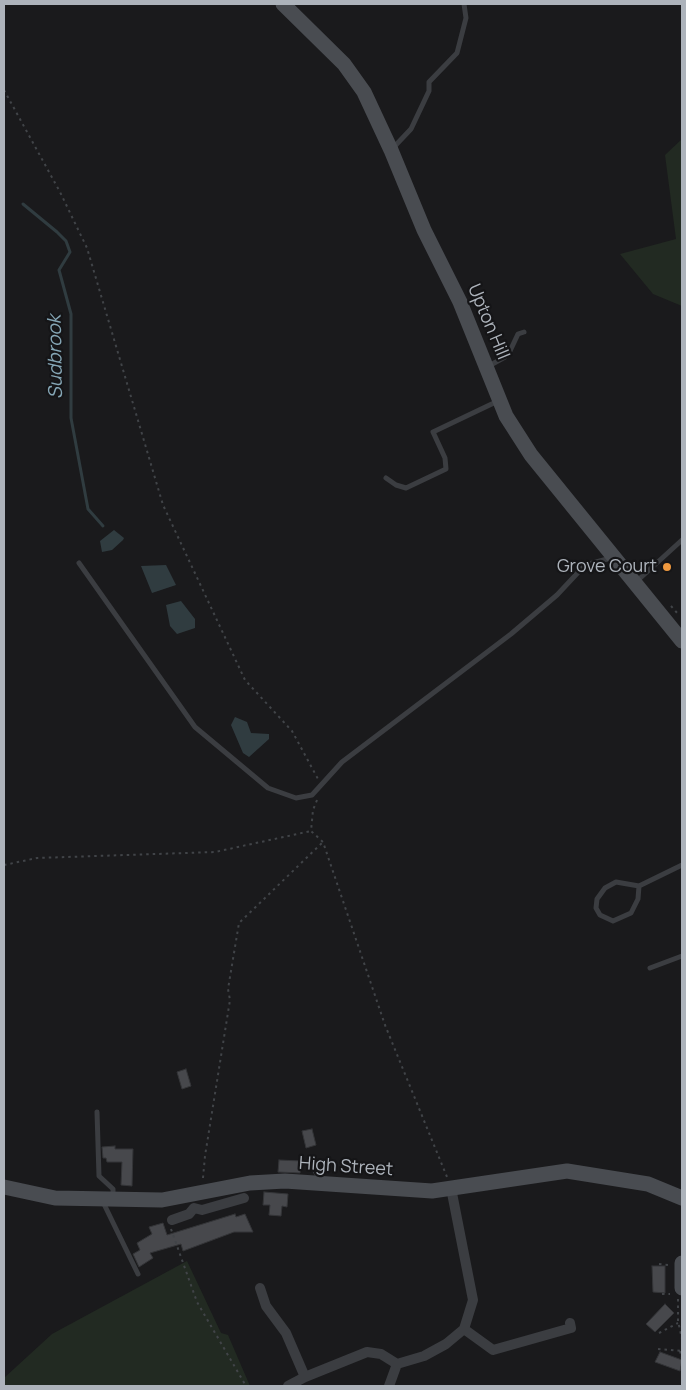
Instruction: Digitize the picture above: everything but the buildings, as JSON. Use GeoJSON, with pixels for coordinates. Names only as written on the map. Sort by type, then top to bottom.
{"type":"FeatureCollection","features":[{"type":"Feature","properties":{"kind":"main road","name":"Upton Hill"},"geometry":{"type":"LineString","coordinates":[[283,4],[344,64],[364,92],[391,150],[424,230],[460,302],[506,416],[531,456],[682,641]]}},
{"type":"Feature","properties":{"kind":"main road","name":"High Street"},"geometry":{"type":"LineString","coordinates":[[4,1187],[55,1198],[162,1200],[195,1198],[250,1183],[322,1183],[432,1191],[567,1170],[648,1184],[682,1198]]}},
{"type":"Feature","properties":{"kind":"main road"},"geometry":{"type":"LineString","coordinates":[[679,1264],[682,1288]]}},
{"type":"Feature","properties":{"kind":"street"},"geometry":{"type":"LineString","coordinates":[[288,1386],[305,1376],[367,1352],[381,1354],[397,1364],[424,1356],[446,1344],[464,1329],[473,1300],[451,1188]]}},
{"type":"Feature","properties":{"kind":"street"},"geometry":{"type":"LineString","coordinates":[[195,1198],[202,1210],[244,1198]]}},
{"type":"Feature","properties":{"kind":"street"},"geometry":{"type":"LineString","coordinates":[[171,1221],[189,1214],[195,1198]]}},
{"type":"Feature","properties":{"kind":"street"},"geometry":{"type":"LineString","coordinates":[[260,1288],[266,1306],[286,1333],[305,1376]]}},
{"type":"Feature","properties":{"kind":"street"},"geometry":{"type":"LineString","coordinates":[[464,1329],[493,1350],[571,1328],[570,1323]]}},
{"type":"Feature","properties":{"kind":"street"},"geometry":{"type":"LineString","coordinates":[[389,1386],[397,1364]]}},
{"type":"Feature","properties":{"kind":"lane"},"geometry":{"type":"LineString","coordinates":[[391,150],[411,129],[429,91],[429,82],[457,53],[466,18],[464,4]]}},
{"type":"Feature","properties":{"kind":"lane"},"geometry":{"type":"LineString","coordinates":[[487,368],[505,357],[518,334],[524,332]]}},
{"type":"Feature","properties":{"kind":"lane"},"geometry":{"type":"LineString","coordinates":[[386,478],[406,488],[446,469],[445,458],[433,432],[500,400]]}},
{"type":"Feature","properties":{"kind":"lane"},"geometry":{"type":"LineString","coordinates":[[634,582],[682,540]]}},
{"type":"Feature","properties":{"kind":"lane"},"geometry":{"type":"LineString","coordinates":[[79,563],[202,735],[258,781],[287,797],[305,798],[312,795],[342,762],[511,634],[557,595],[585,565],[614,557]]}},
{"type":"Feature","properties":{"kind":"lane"},"geometry":{"type":"LineString","coordinates":[[640,886],[636,908],[632,913],[613,921],[600,915],[596,908],[597,899],[605,888],[616,882],[640,886],[682,865]]}},
{"type":"Feature","properties":{"kind":"lane"},"geometry":{"type":"LineString","coordinates":[[650,968],[682,956]]}},
{"type":"Feature","properties":{"kind":"lane"},"geometry":{"type":"LineString","coordinates":[[97,1112],[99,1176],[113,1189],[107,1199],[138,1274]]}},
{"type":"Feature","properties":{"kind":"lane"},"geometry":{"type":"LineString","coordinates":[[312,1159],[315,1171],[322,1183]]}},
{"type":"Feature","properties":{"kind":"path"},"geometry":{"type":"LineString","coordinates":[[4,90],[60,192],[87,248],[163,505],[245,680],[292,731],[323,784],[314,810],[311,831]]}},
{"type":"Feature","properties":{"kind":"path"},"geometry":{"type":"LineString","coordinates":[[311,831],[323,842],[385,1025],[451,1188]]}},
{"type":"Feature","properties":{"kind":"path"},"geometry":{"type":"LineString","coordinates":[[4,865],[37,858],[215,852],[311,831]]}},
{"type":"Feature","properties":{"kind":"path"},"geometry":{"type":"LineString","coordinates":[[195,1198],[230,1000],[228,989],[239,923],[323,842]]}},
{"type":"Feature","properties":{"kind":"path"},"geometry":{"type":"LineString","coordinates":[[171,1221],[196,1302],[246,1386]]}},
{"type":"Feature","properties":{"kind":"path"},"geometry":{"type":"LineString","coordinates":[[659,1264],[679,1264]]}},
{"type":"Feature","properties":{"kind":"path"},"geometry":{"type":"LineString","coordinates":[[662,1294],[677,1294],[678,1323],[682,1339]]}},
{"type":"Feature","properties":{"kind":"path"},"geometry":{"type":"LineString","coordinates":[[659,1333],[678,1323]]}},
{"type":"Feature","properties":{"kind":"path"},"geometry":{"type":"LineString","coordinates":[[658,1349],[681,1351],[682,1359]]}},
{"type":"Feature","properties":{"kind":"shaded area"},"geometry":{"type":"Polygon","coordinates":[[[682,139],[682,306],[653,294],[620,254],[676,239],[665,155],[682,139]]]}},
{"type":"Feature","properties":{"kind":"shaded area"},"geometry":{"type":"Polygon","coordinates":[[[114,530],[124,538],[123,540],[112,550],[102,552],[100,541],[114,530]]]}},
{"type":"Feature","properties":{"kind":"shaded area"},"geometry":{"type":"Polygon","coordinates":[[[166,565],[176,585],[152,593],[141,566],[166,565]]]}},
{"type":"Feature","properties":{"kind":"shaded area"},"geometry":{"type":"Polygon","coordinates":[[[181,601],[195,619],[195,628],[177,634],[170,626],[166,605],[181,601]]]}},
{"type":"Feature","properties":{"kind":"shaded area"},"geometry":{"type":"Polygon","coordinates":[[[235,717],[247,722],[251,733],[269,734],[269,739],[249,757],[243,753],[231,725],[235,717]]]}},
{"type":"Feature","properties":{"kind":"shaded area"},"geometry":{"type":"Polygon","coordinates":[[[187,1261],[221,1333],[228,1335],[250,1386],[4,1386],[4,1378],[52,1334],[187,1261]]]}},
{"type":"Feature","properties":{"kind":"waterway","name":"Sudbrook"},"geometry":{"type":"LineString","coordinates":[[23,204],[66,241],[70,252],[59,270],[71,314],[71,418],[88,509],[103,526]]}},
{"type":"Feature","properties":{"kind":"place","name":"Grove Court"},"geometry":{"type":"Point","coordinates":[667,567]}}]}
